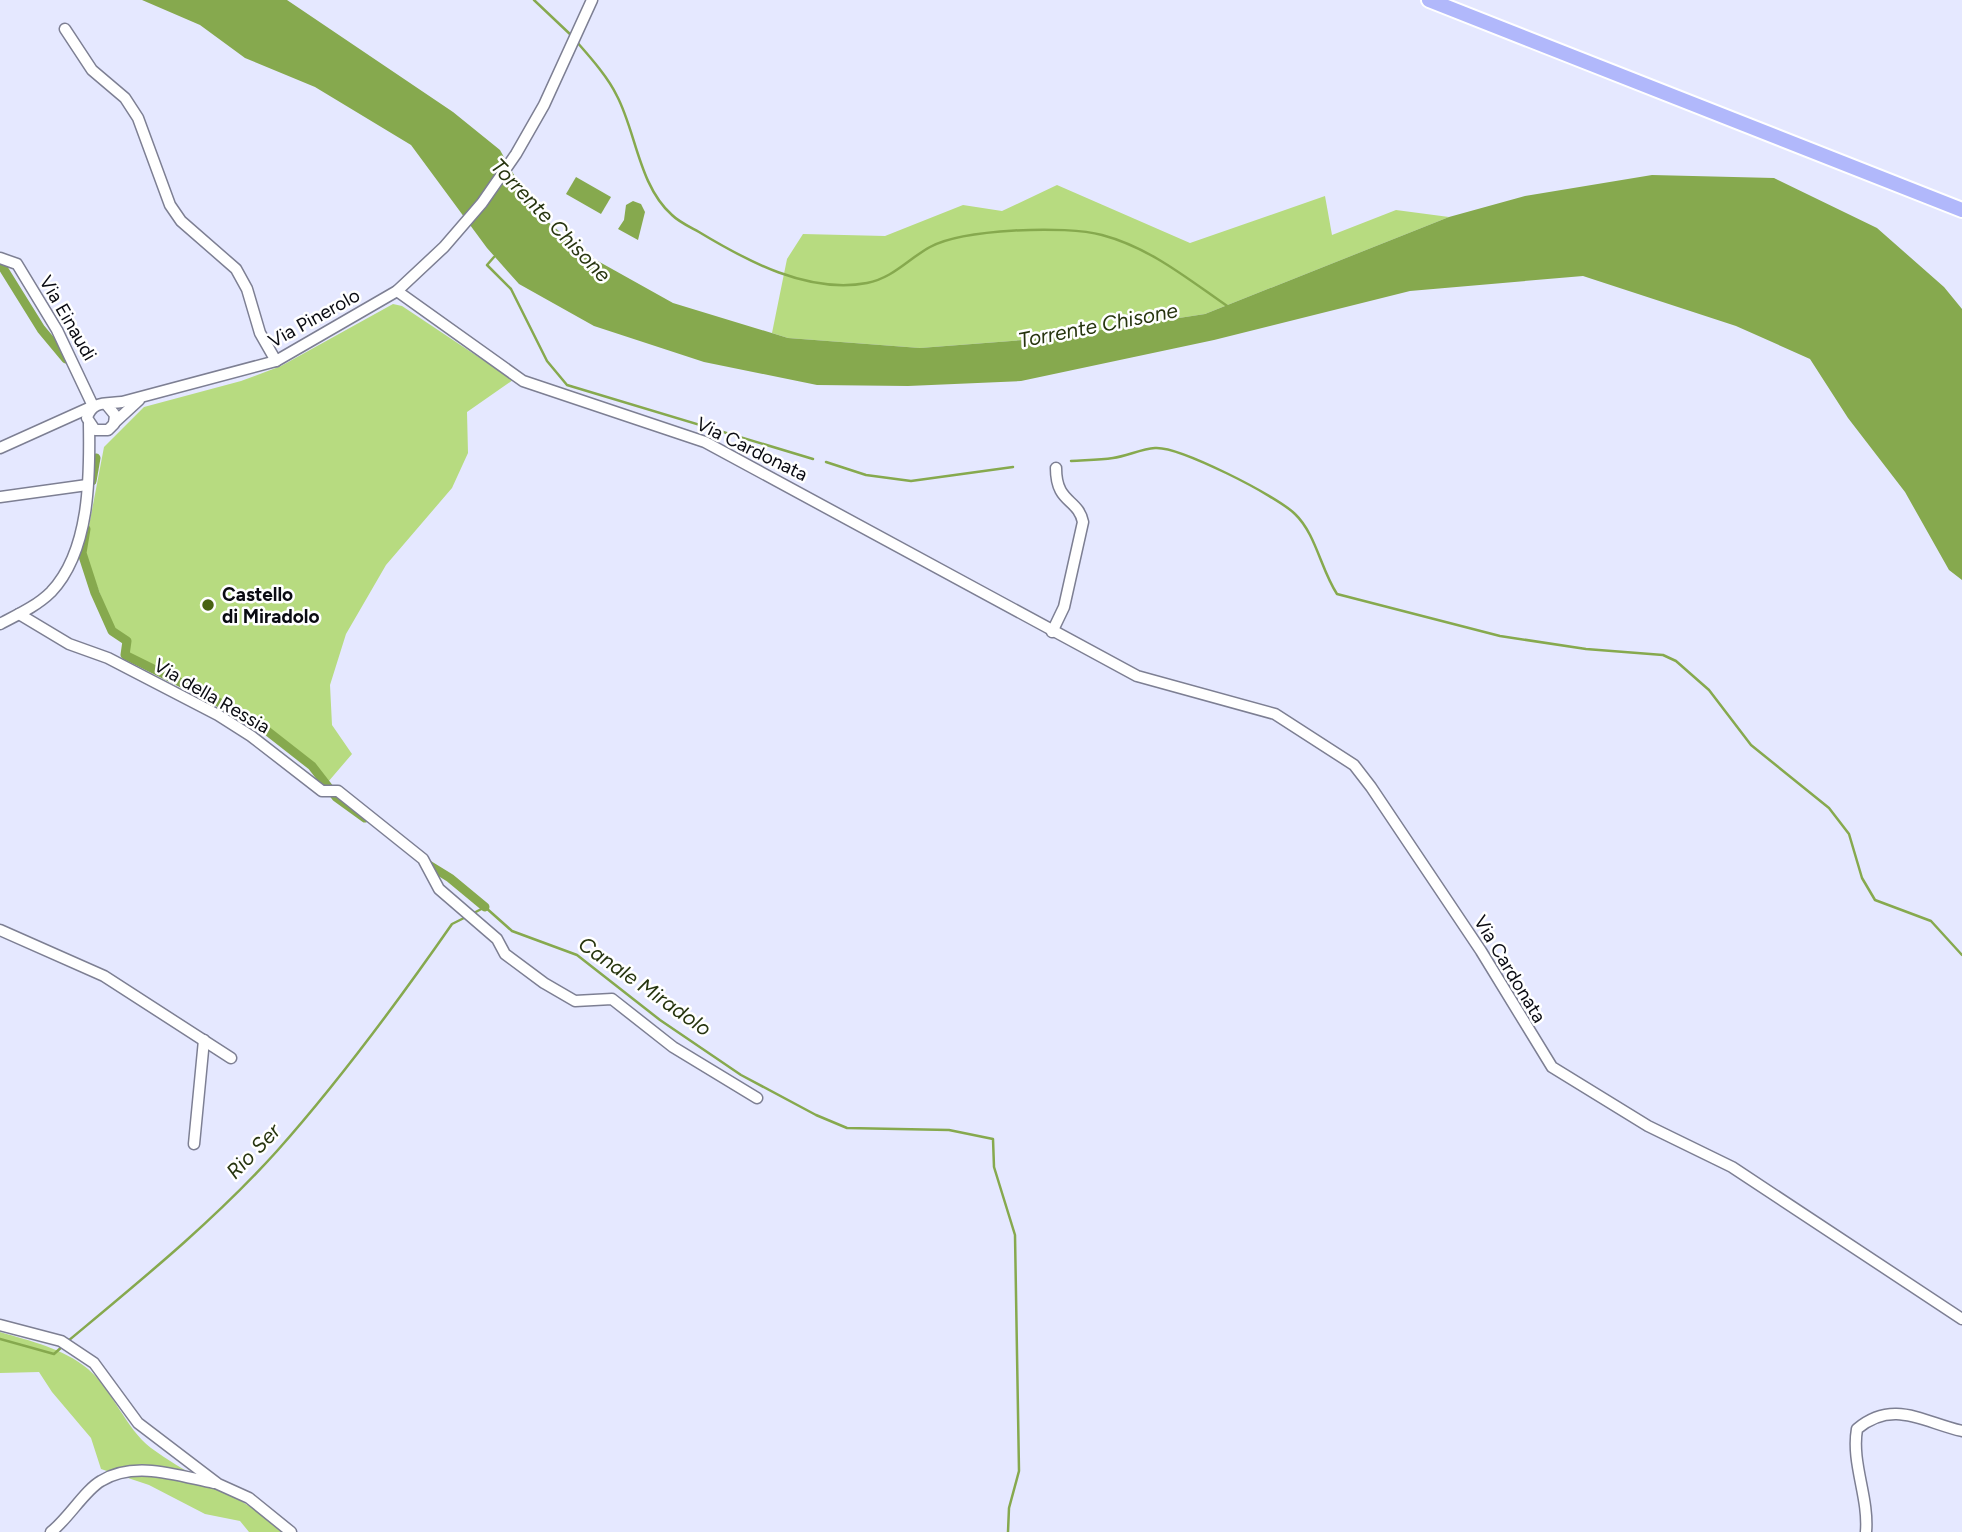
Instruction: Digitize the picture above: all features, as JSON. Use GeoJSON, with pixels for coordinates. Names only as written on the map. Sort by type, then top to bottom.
{"type":"FeatureCollection","features":[{"type":"Feature","properties":{"kind":"highway"},"geometry":{"type":"LineString","coordinates":[[1429,0],[1962,210]]}},
{"type":"Feature","properties":{"kind":"highway"},"geometry":{"type":"LineString","coordinates":[[1452,0],[1962,201]]}},
{"type":"Feature","properties":{"kind":"street","name":"Via Pinerolo"},"geometry":{"type":"LineString","coordinates":[[106,404],[276,361],[397,291],[444,247],[482,203],[516,154],[566,58],[592,0]]}},
{"type":"Feature","properties":{"kind":"street"},"geometry":{"type":"LineString","coordinates":[[65,29],[92,70],[125,99],[138,118],[170,205],[181,221],[236,268],[247,289],[260,332],[276,361]]}},
{"type":"Feature","properties":{"kind":"street","name":"Via Einaudi"},"geometry":{"type":"LineString","coordinates":[[1,258],[17,264],[51,319],[92,407]]}},
{"type":"Feature","properties":{"kind":"street","name":"Via Cardonata"},"geometry":{"type":"LineString","coordinates":[[397,291],[523,380],[705,442],[1137,676],[1275,715],[1325,743],[1354,765],[1481,951],[1552,1067],[1648,1126],[1732,1167],[1962,1319]]}},
{"type":"Feature","properties":{"kind":"street","name":"Via Pinerolo"},"geometry":{"type":"LineString","coordinates":[[114,424],[123,412],[142,397]]}},
{"type":"Feature","properties":{"kind":"street"},"geometry":{"type":"LineString","coordinates":[[0,448],[92,407],[106,404],[113,410],[114,424],[103,432],[90,454]]}},
{"type":"Feature","properties":{"kind":"street"},"geometry":{"type":"LineString","coordinates":[[0,624],[51,591],[61,579],[78,541],[87,485],[90,454],[88,423],[92,407]]}},
{"type":"Feature","properties":{"kind":"street"},"geometry":{"type":"LineString","coordinates":[[65,420],[88,423],[95,430],[103,432]]}},
{"type":"Feature","properties":{"kind":"street"},"geometry":{"type":"LineString","coordinates":[[1052,632],[1064,607],[1083,522],[1079,512],[1060,493],[1056,468]]}},
{"type":"Feature","properties":{"kind":"street"},"geometry":{"type":"LineString","coordinates":[[0,497],[87,485]]}},
{"type":"Feature","properties":{"kind":"street","name":"Via della Ressia"},"geometry":{"type":"LineString","coordinates":[[19,614],[69,644],[108,658],[218,715],[251,736],[322,791],[338,791],[423,859],[439,889],[498,939],[505,954],[544,983],[575,1000],[612,999],[673,1047],[757,1098]]}},
{"type":"Feature","properties":{"kind":"street"},"geometry":{"type":"LineString","coordinates":[[0,930],[104,976],[231,1058]]}},
{"type":"Feature","properties":{"kind":"street"},"geometry":{"type":"LineString","coordinates":[[194,1144],[204,1040]]}},
{"type":"Feature","properties":{"kind":"street"},"geometry":{"type":"LineString","coordinates":[[0,1325],[61,1341],[72,1347],[94,1363],[138,1423],[218,1484],[249,1499],[291,1532]]}},
{"type":"Feature","properties":{"kind":"street"},"geometry":{"type":"LineString","coordinates":[[1866,1532],[1865,1501],[1854,1446],[1857,1429],[1872,1416],[1892,1414],[1920,1417],[1962,1431]]}},
{"type":"Feature","properties":{"kind":"street"},"geometry":{"type":"LineString","coordinates":[[51,1532],[65,1521],[101,1481],[141,1469],[218,1484]]}},
{"type":"Feature","properties":{"kind":"shaded area"},"geometry":{"type":"Polygon","coordinates":[[[142,0],[287,0],[453,112],[500,150],[533,209],[587,255],[673,303],[788,338],[920,348],[1049,338],[1205,314],[1449,217],[1525,196],[1652,175],[1774,178],[1877,228],[1944,287],[1962,309],[1962,580],[1949,570],[1905,492],[1848,418],[1810,359],[1736,326],[1583,276],[1410,291],[1214,340],[1021,381],[908,386],[817,385],[704,362],[594,326],[519,284],[487,248],[411,145],[315,87],[245,58],[200,25],[142,0]]]}},
{"type":"Feature","properties":{"kind":"shaded area"},"geometry":{"type":"Polygon","coordinates":[[[576,177],[611,197],[601,214],[566,194],[576,177]]]}},
{"type":"Feature","properties":{"kind":"shaded area"},"geometry":{"type":"Polygon","coordinates":[[[1057,185],[1190,243],[1325,196],[1332,235],[1396,210],[1449,217],[1205,314],[1049,338],[920,348],[788,338],[772,333],[787,259],[803,234],[885,236],[963,205],[1002,211],[1057,185]]]}},
{"type":"Feature","properties":{"kind":"shaded area"},"geometry":{"type":"Polygon","coordinates":[[[633,201],[641,204],[645,212],[638,240],[618,229],[624,220],[626,205],[633,201]]]}},
{"type":"Feature","properties":{"kind":"shaded area","name":"Castello di Miradolo"},"geometry":{"type":"Polygon","coordinates":[[[393,304],[402,306],[513,380],[467,412],[468,453],[452,488],[386,565],[346,634],[330,685],[332,725],[352,754],[328,782],[259,729],[129,656],[110,620],[84,552],[104,447],[144,407],[241,381],[281,366],[393,304]]]}},
{"type":"Feature","properties":{"kind":"shaded area"},"geometry":{"type":"Polygon","coordinates":[[[0,1332],[46,1346],[78,1362],[105,1387],[134,1430],[151,1448],[184,1470],[254,1509],[287,1532],[249,1532],[240,1521],[205,1514],[149,1485],[101,1469],[91,1438],[52,1392],[39,1372],[0,1373],[0,1332]]]}},
{"type":"Feature","properties":{"kind":"waterway"},"geometry":{"type":"LineString","coordinates":[[534,0],[572,36]]}},
{"type":"Feature","properties":{"kind":"waterway"},"geometry":{"type":"LineString","coordinates":[[576,41],[604,74],[617,96],[645,174],[661,203],[675,218],[758,264],[823,284],[867,283],[893,273],[930,247],[945,241],[1015,230],[1065,230],[1102,235],[1137,248],[1169,266],[1230,308]]}},
{"type":"Feature","properties":{"kind":"waterway"},"geometry":{"type":"LineString","coordinates":[[494,257],[487,265],[511,289],[547,361],[567,385],[813,459]]}},
{"type":"Feature","properties":{"kind":"waterway","name":"Canale Miradolo"},"geometry":{"type":"LineString","coordinates":[[0,263],[41,329],[66,359]]}},
{"type":"Feature","properties":{"kind":"waterway"},"geometry":{"type":"LineString","coordinates":[[1071,461],[1113,458],[1155,448],[1205,463],[1269,496],[1295,514],[1308,532],[1337,594],[1500,636],[1586,649],[1663,655],[1676,661],[1709,690],[1751,745],[1829,808],[1849,834],[1862,878],[1875,900],[1931,921],[1962,955]]}},
{"type":"Feature","properties":{"kind":"waterway","name":"Canale Miradolo"},"geometry":{"type":"LineString","coordinates":[[92,481],[96,458]]}},
{"type":"Feature","properties":{"kind":"waterway"},"geometry":{"type":"LineString","coordinates":[[826,462],[866,475],[911,481],[1013,467]]}},
{"type":"Feature","properties":{"kind":"waterway","name":"Canale Miradolo"},"geometry":{"type":"LineString","coordinates":[[86,529],[82,553],[95,593],[112,631],[127,641],[125,655],[206,695],[266,730],[312,766],[336,797],[365,818]]}},
{"type":"Feature","properties":{"kind":"waterway","name":"Canale Miradolo"},"geometry":{"type":"LineString","coordinates":[[424,862],[450,878],[485,907]]}},
{"type":"Feature","properties":{"kind":"waterway","name":"Canale Miradolo"},"geometry":{"type":"LineString","coordinates":[[472,914],[485,907],[512,931],[577,955],[660,1020],[741,1075],[816,1115],[847,1128],[949,1130],[993,1139],[994,1167],[1015,1235],[1019,1471],[1009,1508],[1008,1532]]}},
{"type":"Feature","properties":{"kind":"waterway","name":"Rio Ser"},"geometry":{"type":"LineString","coordinates":[[68,1341],[176,1250],[253,1177],[301,1124],[346,1068],[452,924],[466,917]]}},
{"type":"Feature","properties":{"kind":"waterway","name":"Rio Ser"},"geometry":{"type":"LineString","coordinates":[[0,1339],[54,1354],[64,1345]]}},
{"type":"Feature","properties":{"kind":"place","name":"Castello di Miradolo"},"geometry":{"type":"Point","coordinates":[208,605]}},
{"type":"Feature","properties":{"kind":"water label","name":"Torrente Chisone"},"geometry":{"type":"Point","coordinates":[551,220]}},
{"type":"Feature","properties":{"kind":"water label","name":"Torrente Chisone"},"geometry":{"type":"Point","coordinates":[1098,325]}}]}
